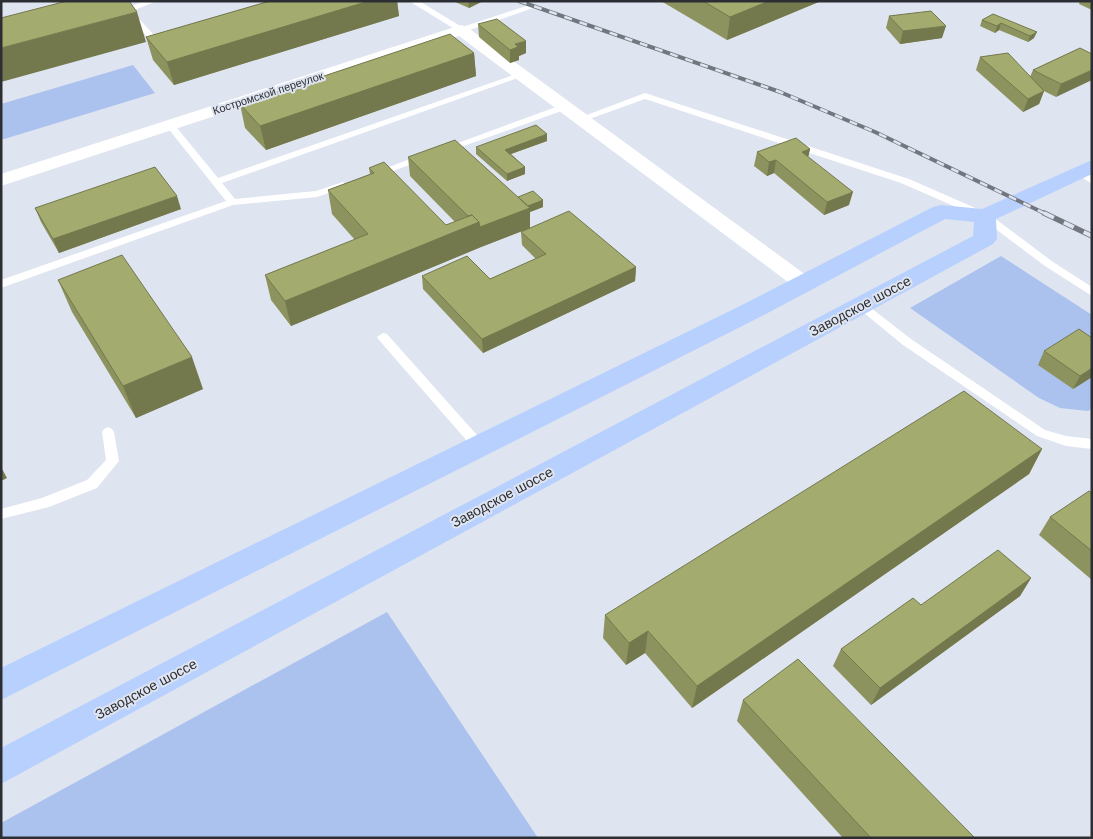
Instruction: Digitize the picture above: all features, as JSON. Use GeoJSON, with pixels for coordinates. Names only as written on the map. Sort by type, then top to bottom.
{"type":"FeatureCollection","features":[{"type":"Feature","properties":{"kind":"main road"},"geometry":{"type":"LineString","coordinates":[[1,685],[803,283],[940,212],[984,216],[1088,173]]}},
{"type":"Feature","properties":{"kind":"main road","name":"Заводское шоссе"},"geometry":{"type":"LineString","coordinates":[[1,767],[985,239],[984,216]]}},
{"type":"Feature","properties":{"kind":"street"},"geometry":{"type":"LineString","coordinates":[[461,30],[803,283]]}},
{"type":"Feature","properties":{"kind":"street","name":"Костромской переулок"},"geometry":{"type":"LineString","coordinates":[[1,180],[461,30]]}},
{"type":"Feature","properties":{"kind":"lane"},"geometry":{"type":"LineString","coordinates":[[153,1],[124,10],[158,48],[168,45]]}},
{"type":"Feature","properties":{"kind":"lane"},"geometry":{"type":"LineString","coordinates":[[413,1],[461,30]]}},
{"type":"Feature","properties":{"kind":"lane","name":"Костромской переулок"},"geometry":{"type":"LineString","coordinates":[[461,30],[535,6]]}},
{"type":"Feature","properties":{"kind":"lane"},"geometry":{"type":"LineString","coordinates":[[216,182],[522,76]]}},
{"type":"Feature","properties":{"kind":"lane"},"geometry":{"type":"LineString","coordinates":[[581,119],[644,96],[905,181],[984,216],[1049,264],[1092,292]]}},
{"type":"Feature","properties":{"kind":"lane"},"geometry":{"type":"LineString","coordinates":[[1,284],[232,202],[317,194],[564,106]]}},
{"type":"Feature","properties":{"kind":"lane"},"geometry":{"type":"LineString","coordinates":[[170,125],[232,202]]}},
{"type":"Feature","properties":{"kind":"lane"},"geometry":{"type":"LineString","coordinates":[[862,305],[907,342],[1042,433],[1066,441],[1092,444]]}},
{"type":"Feature","properties":{"kind":"lane"},"geometry":{"type":"LineString","coordinates":[[382,337],[479,446]]}},
{"type":"Feature","properties":{"kind":"lane"},"geometry":{"type":"LineString","coordinates":[[1,514],[44,503],[92,484],[113,461],[108,432]]}},
{"type":"Feature","properties":{"kind":"shaded area"},"geometry":{"type":"Polygon","coordinates":[[[133,65],[155,93],[1,140],[1,104],[133,65]]]}},
{"type":"Feature","properties":{"kind":"shaded area"},"geometry":{"type":"Polygon","coordinates":[[[1001,256],[1092,315],[1092,409],[1088,411],[1060,408],[1039,398],[910,308],[1001,256]]]}},
{"type":"Feature","properties":{"kind":"shaded area"},"geometry":{"type":"Polygon","coordinates":[[[387,612],[538,838],[1,838],[1,823],[387,612]]]}},
{"type":"Feature","properties":{"kind":"building"},"geometry":{"type":"Polygon","coordinates":[[[67,1],[129,1],[137,12],[1,48],[1,18],[67,1]]]}},
{"type":"Feature","properties":{"kind":"building"},"geometry":{"type":"Polygon","coordinates":[[[270,1],[369,1],[167,62],[146,37],[270,1]]]}},
{"type":"Feature","properties":{"kind":"building"},"geometry":{"type":"Polygon","coordinates":[[[703,1],[769,1],[730,17],[703,1]]]}},
{"type":"Feature","properties":{"kind":"building"},"geometry":{"type":"Polygon","coordinates":[[[931,11],[946,26],[903,31],[889,16],[931,11]]]}},
{"type":"Feature","properties":{"kind":"building"},"geometry":{"type":"Polygon","coordinates":[[[993,14],[1037,32],[1030,36],[1001,23],[997,26],[982,20],[993,14]]]}},
{"type":"Feature","properties":{"kind":"building"},"geometry":{"type":"Polygon","coordinates":[[[497,19],[526,41],[515,44],[518,47],[510,50],[478,24],[497,19]]]}},
{"type":"Feature","properties":{"kind":"building"},"geometry":{"type":"Polygon","coordinates":[[[450,34],[474,53],[260,126],[240,104],[450,34]]]}},
{"type":"Feature","properties":{"kind":"building"},"geometry":{"type":"Polygon","coordinates":[[[1080,48],[1092,54],[1092,70],[1061,84],[1033,70],[1080,48]]]}},
{"type":"Feature","properties":{"kind":"building"},"geometry":{"type":"Polygon","coordinates":[[[1008,53],[1044,91],[1028,99],[980,57],[1008,53]]]}},
{"type":"Feature","properties":{"kind":"building"},"geometry":{"type":"Polygon","coordinates":[[[536,125],[547,134],[505,150],[525,167],[507,174],[476,147],[536,125]]]}},
{"type":"Feature","properties":{"kind":"building"},"geometry":{"type":"Polygon","coordinates":[[[796,138],[810,149],[802,152],[853,192],[827,202],[776,160],[769,162],[757,152],[796,138]]]}},
{"type":"Feature","properties":{"kind":"building"},"geometry":{"type":"Polygon","coordinates":[[[455,140],[530,208],[480,227],[479,222],[472,215],[468,216],[408,157],[455,140]]]}},
{"type":"Feature","properties":{"kind":"building"},"geometry":{"type":"Polygon","coordinates":[[[384,162],[446,225],[472,215],[479,222],[285,301],[265,275],[368,234],[328,190],[374,173],[369,168],[384,162]]]}},
{"type":"Feature","properties":{"kind":"building"},"geometry":{"type":"Polygon","coordinates":[[[155,167],[177,196],[53,239],[35,208],[155,167]]]}},
{"type":"Feature","properties":{"kind":"building"},"geometry":{"type":"Polygon","coordinates":[[[533,191],[543,200],[528,206],[518,197],[533,191]]]}},
{"type":"Feature","properties":{"kind":"building"},"geometry":{"type":"Polygon","coordinates":[[[569,211],[636,267],[482,339],[422,276],[467,256],[490,279],[546,254],[521,232],[569,211]]]}},
{"type":"Feature","properties":{"kind":"building"},"geometry":{"type":"Polygon","coordinates":[[[122,255],[192,357],[123,386],[58,280],[122,255]]]}},
{"type":"Feature","properties":{"kind":"building"},"geometry":{"type":"Polygon","coordinates":[[[1079,329],[1092,338],[1092,368],[1080,376],[1044,351],[1079,329]]]}},
{"type":"Feature","properties":{"kind":"building"},"geometry":{"type":"Polygon","coordinates":[[[964,391],[1042,449],[697,686],[648,631],[629,643],[605,615],[964,391]]]}},
{"type":"Feature","properties":{"kind":"building"},"geometry":{"type":"Polygon","coordinates":[[[1089,491],[1092,493],[1092,551],[1050,517],[1089,491]]]}},
{"type":"Feature","properties":{"kind":"building"},"geometry":{"type":"Polygon","coordinates":[[[998,550],[1031,578],[880,688],[841,649],[913,598],[921,605],[998,550]]]}},
{"type":"Feature","properties":{"kind":"building"},"geometry":{"type":"Polygon","coordinates":[[[798,659],[975,838],[871,838],[743,700],[798,659]]]}},
{"type":"Feature","properties":{"kind":"railway"},"geometry":{"type":"LineString","coordinates":[[519,1],[780,92],[875,132],[1046,214]]}},
{"type":"Feature","properties":{"kind":"railway"},"geometry":{"type":"LineString","coordinates":[[1044,213],[1092,236]]}}]}
